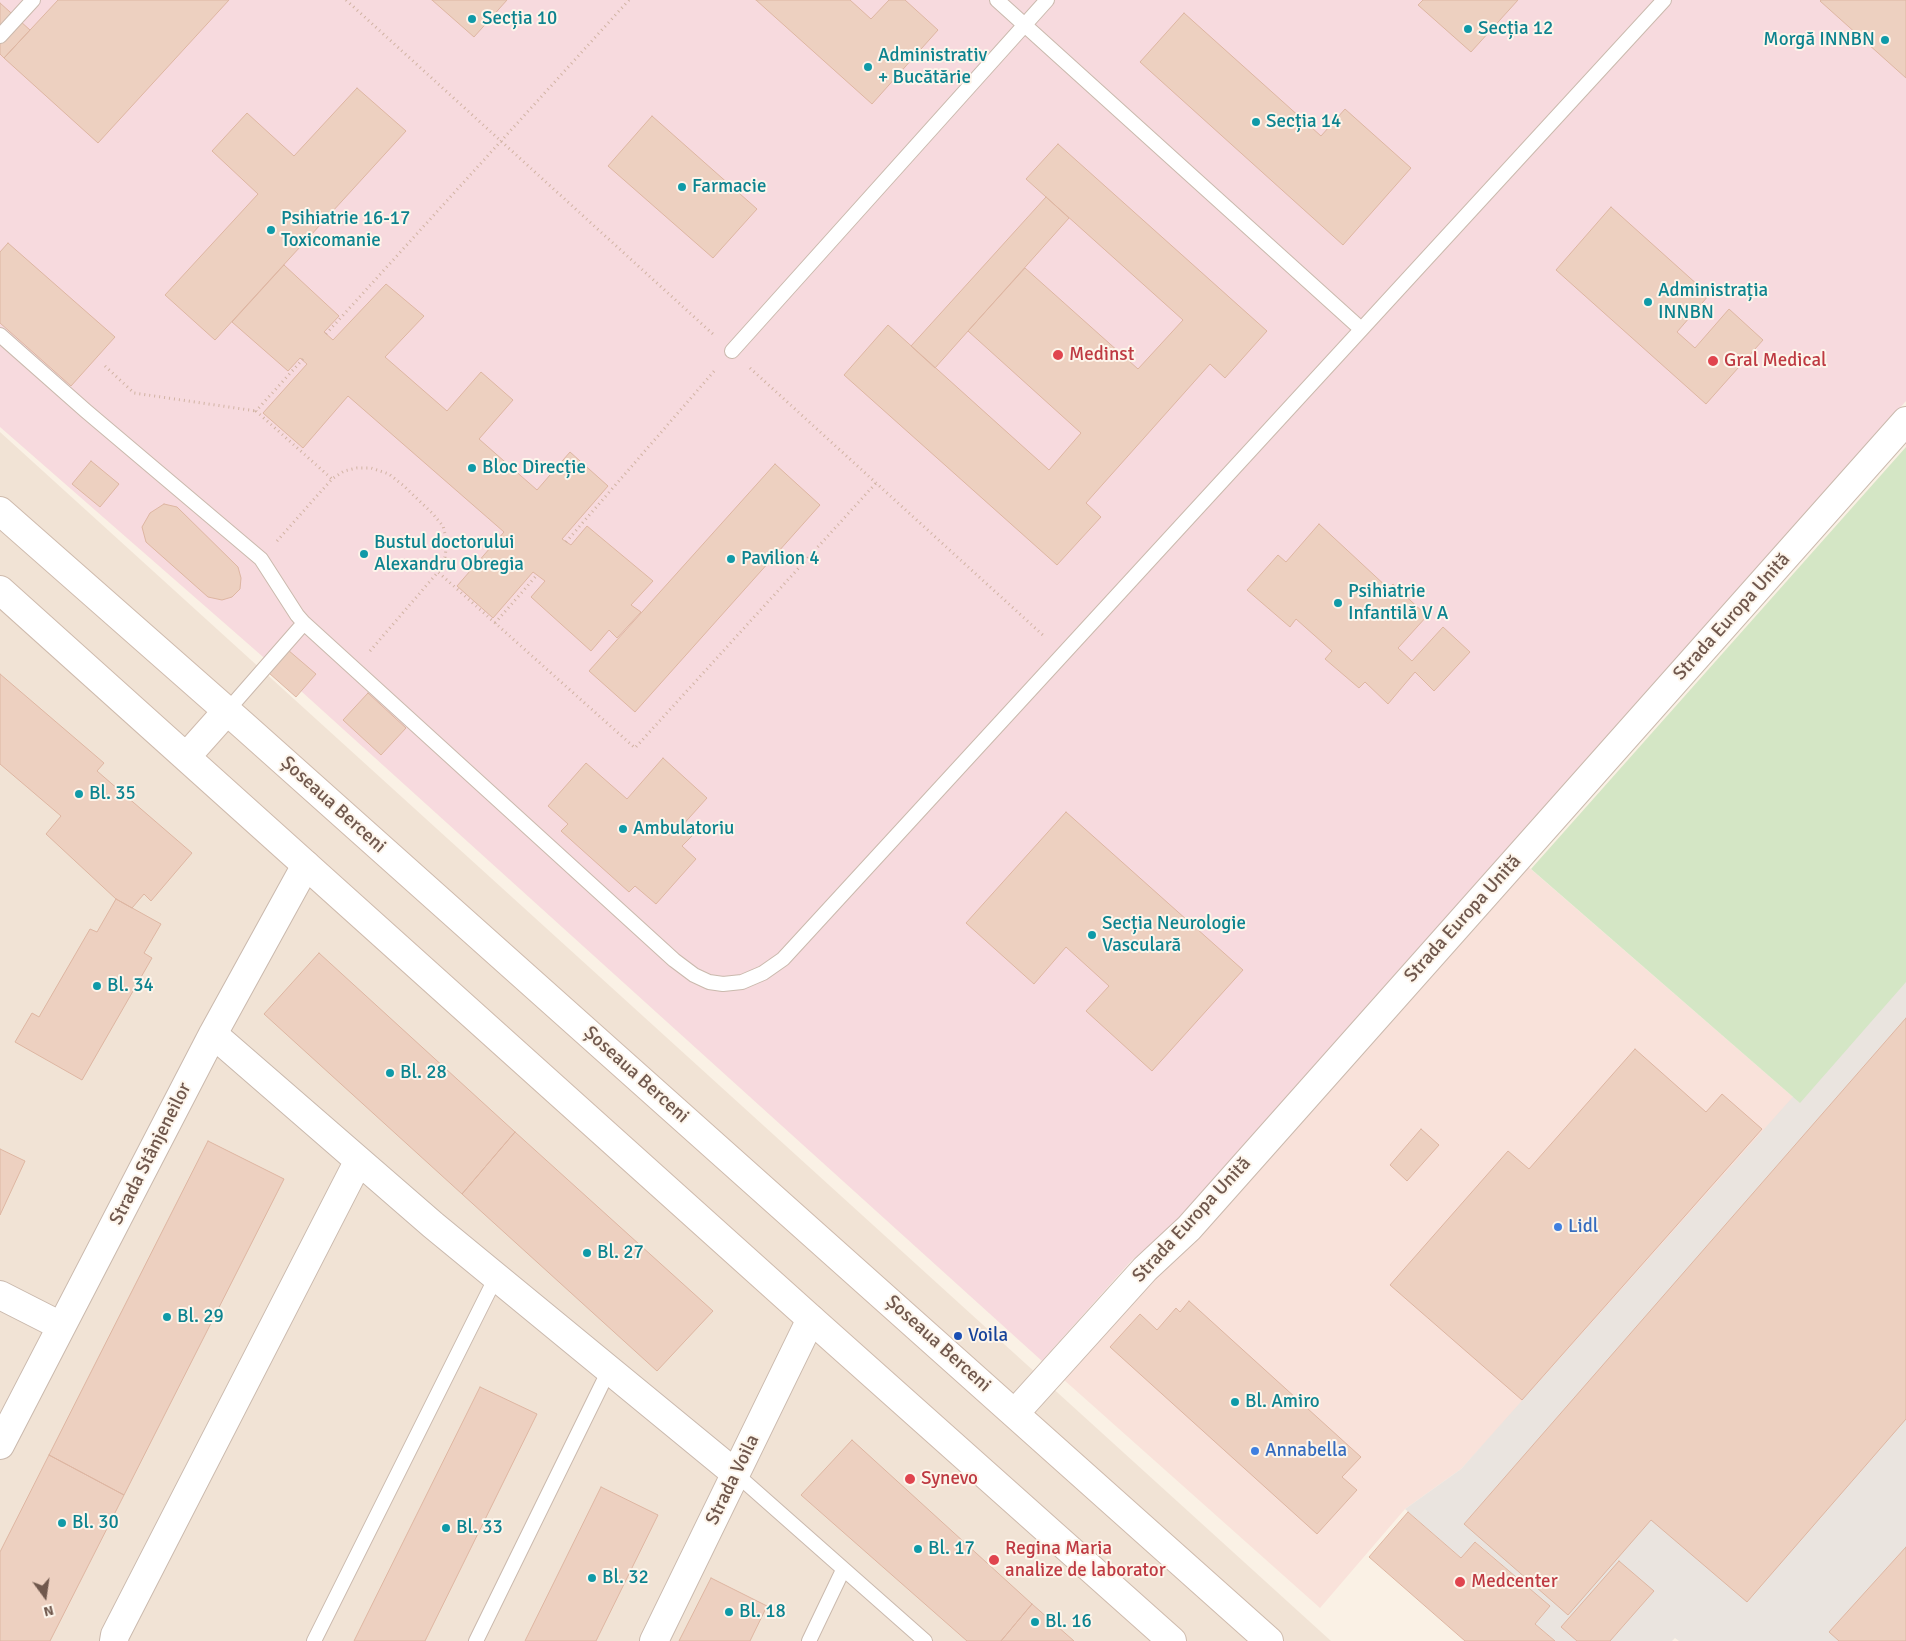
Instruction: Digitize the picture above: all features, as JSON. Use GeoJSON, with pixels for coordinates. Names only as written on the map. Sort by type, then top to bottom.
{"type":"FeatureCollection","features":[{"type":"Feature","properties":{"kind":"street","name":"Strada Europa Unită"},"geometry":{"type":"LineString","coordinates":[[1015,1413],[1145,1268],[1189,1228],[1906,421]]}},
{"type":"Feature","properties":{"kind":"street","name":"Șoseaua Berceni"},"geometry":{"type":"LineString","coordinates":[[0,510],[1269,1641]]}},
{"type":"Feature","properties":{"kind":"street"},"geometry":{"type":"LineString","coordinates":[[0,590],[1172,1641]]}},
{"type":"Feature","properties":{"kind":"street"},"geometry":{"type":"LineString","coordinates":[[186,757],[227,711]]}},
{"type":"Feature","properties":{"kind":"street","name":"Strada Stânjeneilor"},"geometry":{"type":"LineString","coordinates":[[0,1445],[213,1034],[306,865]]}},
{"type":"Feature","properties":{"kind":"street"},"geometry":{"type":"LineString","coordinates":[[213,1034],[358,1162],[736,1474]]}},
{"type":"Feature","properties":{"kind":"street"},"geometry":{"type":"LineString","coordinates":[[114,1641],[115,1635],[358,1162]]}},
{"type":"Feature","properties":{"kind":"street"},"geometry":{"type":"LineString","coordinates":[[0,1295],[61,1326]]}},
{"type":"Feature","properties":{"kind":"street","name":"Strada Voila"},"geometry":{"type":"LineString","coordinates":[[654,1641],[811,1319]]}},
{"type":"Feature","properties":{"kind":"lane"},"geometry":{"type":"LineString","coordinates":[[0,36],[33,0]]}},
{"type":"Feature","properties":{"kind":"lane"},"geometry":{"type":"LineString","coordinates":[[996,0],[1361,329]]}},
{"type":"Feature","properties":{"kind":"lane"},"geometry":{"type":"LineString","coordinates":[[732,351],[1047,0]]}},
{"type":"Feature","properties":{"kind":"lane"},"geometry":{"type":"LineString","coordinates":[[0,335],[86,411],[261,559],[304,623],[674,960],[694,975],[708,982],[723,984],[742,982],[763,973],[784,959],[1664,0]]}},
{"type":"Feature","properties":{"kind":"lane"},"geometry":{"type":"LineString","coordinates":[[227,711],[304,623]]}},
{"type":"Feature","properties":{"kind":"lane"},"geometry":{"type":"LineString","coordinates":[[314,1641],[496,1277]]}},
{"type":"Feature","properties":{"kind":"lane"},"geometry":{"type":"LineString","coordinates":[[476,1641],[609,1370]]}},
{"type":"Feature","properties":{"kind":"lane"},"geometry":{"type":"LineString","coordinates":[[736,1474],[925,1641]]}},
{"type":"Feature","properties":{"kind":"lane"},"geometry":{"type":"LineString","coordinates":[[810,1641],[844,1570]]}},
{"type":"Feature","properties":{"kind":"path"},"geometry":{"type":"LineString","coordinates":[[346,0],[1064,654]]}},
{"type":"Feature","properties":{"kind":"path"},"geometry":{"type":"LineString","coordinates":[[326,334],[630,0]]}},
{"type":"Feature","properties":{"kind":"path"},"geometry":{"type":"LineString","coordinates":[[566,542],[732,351]]}},
{"type":"Feature","properties":{"kind":"path"},"geometry":{"type":"LineString","coordinates":[[256,411],[303,360]]}},
{"type":"Feature","properties":{"kind":"path"},"geometry":{"type":"LineString","coordinates":[[105,366],[134,393],[256,411],[332,479]]}},
{"type":"Feature","properties":{"kind":"path"},"geometry":{"type":"LineString","coordinates":[[261,559],[332,479],[344,472],[358,468],[371,468],[389,474],[433,514],[443,526],[447,541],[445,557],[438,572],[355,668]]}},
{"type":"Feature","properties":{"kind":"path"},"geometry":{"type":"LineString","coordinates":[[438,572],[635,748],[876,483]]}},
{"type":"Feature","properties":{"kind":"path"},"geometry":{"type":"LineString","coordinates":[[494,623],[537,575]]}},
{"type":"Feature","properties":{"kind":"shaded area"},"geometry":{"type":"Polygon","coordinates":[[[0,0],[1906,0],[1906,401],[1173,1226],[1131,1261],[1042,1361],[270,663],[0,427],[0,0]]]}},
{"type":"Feature","properties":{"kind":"shaded area"},"geometry":{"type":"Polygon","coordinates":[[[0,432],[1331,1641],[0,1641],[0,432]]]}},
{"type":"Feature","properties":{"kind":"shaded area"},"geometry":{"type":"Polygon","coordinates":[[[1518,858],[1800,1103],[1461,1469],[1405,1509],[1320,1608],[1054,1371],[1518,858]]]}},
{"type":"Feature","properties":{"kind":"shaded area"},"geometry":{"type":"Polygon","coordinates":[[[1906,970],[1906,1641],[1679,1641],[1675,1638],[1672,1641],[1555,1641],[1535,1624],[1549,1606],[1476,1542],[1461,1558],[1405,1509],[1461,1469],[1906,970]]]}},
{"type":"Feature","properties":{"kind":"green space"},"geometry":{"type":"Polygon","coordinates":[[[1906,447],[1906,982],[1800,1103],[1531,869],[1906,447]]]}},
{"type":"Feature","properties":{"kind":"building"},"geometry":{"type":"Polygon","coordinates":[[[58,0],[229,0],[98,143],[4,58],[58,0]]]}},
{"type":"Feature","properties":{"kind":"building","name":"Secția 10"},"geometry":{"type":"Polygon","coordinates":[[[432,0],[507,0],[474,37],[432,0]]]}},
{"type":"Feature","properties":{"kind":"building","name":"Administrativ + Bucătărie"},"geometry":{"type":"Polygon","coordinates":[[[756,0],[850,0],[871,19],[889,0],[905,0],[938,30],[872,104],[756,0]]]}},
{"type":"Feature","properties":{"kind":"building","name":"Secția 12"},"geometry":{"type":"Polygon","coordinates":[[[1423,0],[1518,0],[1471,52],[1418,5],[1423,0]]]}},
{"type":"Feature","properties":{"kind":"building","name":"Morgă INNBN"},"geometry":{"type":"Polygon","coordinates":[[[1906,0],[1906,78],[1820,1],[1906,0]]]}},
{"type":"Feature","properties":{"kind":"building"},"geometry":{"type":"Polygon","coordinates":[[[0,3],[30,30],[4,58],[0,54],[0,3]]]}},
{"type":"Feature","properties":{"kind":"building","name":"Secția 14"},"geometry":{"type":"Polygon","coordinates":[[[1184,13],[1321,136],[1345,109],[1411,168],[1343,245],[1140,62],[1184,13]]]}},
{"type":"Feature","properties":{"kind":"building","name":"Psihiatrie 16-17 Toxicomanie"},"geometry":{"type":"Polygon","coordinates":[[[357,88],[406,131],[215,340],[165,295],[258,194],[212,151],[247,113],[294,156],[357,88]]]}},
{"type":"Feature","properties":{"kind":"building","name":"Farmacie"},"geometry":{"type":"Polygon","coordinates":[[[652,116],[757,209],[713,258],[608,166],[652,116]]]}},
{"type":"Feature","properties":{"kind":"building","name":"Medinst"},"geometry":{"type":"Polygon","coordinates":[[[1058,144],[1267,331],[1225,378],[1210,364],[1086,503],[1101,517],[1057,565],[844,375],[888,325],[1049,470],[1081,433],[968,331],[1025,268],[1138,369],[1183,320],[1026,179],[1058,144]]]}},
{"type":"Feature","properties":{"kind":"building"},"geometry":{"type":"Polygon","coordinates":[[[1046,197],[1069,218],[935,368],[911,346],[1046,197]]]}},
{"type":"Feature","properties":{"kind":"building","name":"Administrația INNBN"},"geometry":{"type":"Polygon","coordinates":[[[1611,207],[1709,295],[1677,332],[1695,348],[1729,309],[1763,340],[1706,404],[1556,270],[1611,207]]]}},
{"type":"Feature","properties":{"kind":"building"},"geometry":{"type":"Polygon","coordinates":[[[8,243],[115,337],[71,386],[0,323],[0,252],[8,243]]]}},
{"type":"Feature","properties":{"kind":"building","name":"Bloc Direcție"},"geometry":{"type":"Polygon","coordinates":[[[284,265],[339,316],[324,332],[333,340],[386,284],[424,316],[385,357],[447,411],[481,372],[513,400],[479,439],[537,490],[570,452],[608,486],[562,539],[571,545],[587,526],[653,581],[631,605],[641,612],[617,638],[609,630],[591,651],[531,597],[545,581],[533,572],[493,618],[457,586],[504,532],[348,396],[303,448],[263,413],[307,364],[300,358],[288,371],[232,322],[284,265]]]}},
{"type":"Feature","properties":{"kind":"building"},"geometry":{"type":"Polygon","coordinates":[[[91,461],[119,484],[100,507],[72,484],[91,461]]]}},
{"type":"Feature","properties":{"kind":"building","name":"Pavilion 4"},"geometry":{"type":"Polygon","coordinates":[[[775,464],[820,505],[635,712],[589,671],[775,464]]]}},
{"type":"Feature","properties":{"kind":"building"},"geometry":{"type":"Polygon","coordinates":[[[164,504],[177,507],[238,567],[241,578],[240,589],[232,597],[222,600],[208,597],[146,542],[142,527],[150,513],[164,504]]]}},
{"type":"Feature","properties":{"kind":"building","name":"Psihiatrie Infantilă V A"},"geometry":{"type":"Polygon","coordinates":[[[1319,524],[1389,589],[1393,584],[1427,616],[1398,648],[1412,661],[1443,627],[1470,652],[1434,691],[1415,672],[1388,704],[1365,682],[1359,688],[1325,659],[1332,651],[1296,619],[1290,627],[1247,590],[1278,555],[1286,562],[1319,524]]]}},
{"type":"Feature","properties":{"kind":"building"},"geometry":{"type":"Polygon","coordinates":[[[288,650],[316,674],[296,697],[269,673],[288,650]]]}},
{"type":"Feature","properties":{"kind":"building","name":"Bl. 35"},"geometry":{"type":"Polygon","coordinates":[[[0,674],[104,763],[97,771],[192,853],[151,901],[144,894],[132,908],[116,899],[46,834],[61,816],[0,764],[0,674]]]}},
{"type":"Feature","properties":{"kind":"building"},"geometry":{"type":"Polygon","coordinates":[[[368,693],[406,728],[381,755],[343,720],[368,693]]]}},
{"type":"Feature","properties":{"kind":"building","name":"Ambulatoriu"},"geometry":{"type":"Polygon","coordinates":[[[663,758],[707,798],[681,827],[692,836],[682,846],[696,859],[656,904],[635,886],[629,892],[561,831],[568,824],[548,806],[586,763],[627,799],[663,758]]]}},
{"type":"Feature","properties":{"kind":"building","name":"Secția Neurologie Vasculară"},"geometry":{"type":"Polygon","coordinates":[[[1066,812],[1243,970],[1152,1071],[1086,1011],[1109,986],[1066,947],[1034,984],[966,923],[1066,812]]]}},
{"type":"Feature","properties":{"kind":"building","name":"Bl. 34"},"geometry":{"type":"Polygon","coordinates":[[[116,899],[161,924],[144,953],[152,958],[82,1080],[15,1042],[32,1013],[39,1017],[90,929],[97,932],[116,899]]]}},
{"type":"Feature","properties":{"kind":"building","name":"Bl. 28"},"geometry":{"type":"Polygon","coordinates":[[[319,953],[515,1132],[462,1194],[264,1014],[319,953]]]}},
{"type":"Feature","properties":{"kind":"building"},"geometry":{"type":"Polygon","coordinates":[[[1906,1018],[1906,1419],[1747,1602],[1651,1520],[1568,1615],[1464,1524],[1906,1018]]]}},
{"type":"Feature","properties":{"kind":"building","name":"Lidl"},"geometry":{"type":"Polygon","coordinates":[[[1635,1049],[1706,1112],[1722,1094],[1762,1129],[1522,1400],[1390,1285],[1508,1151],[1529,1169],[1635,1049]]]}},
{"type":"Feature","properties":{"kind":"building"},"geometry":{"type":"Polygon","coordinates":[[[1421,1129],[1439,1145],[1407,1181],[1390,1165],[1421,1129]]]}},
{"type":"Feature","properties":{"kind":"building","name":"Bl. 27"},"geometry":{"type":"Polygon","coordinates":[[[515,1132],[713,1311],[657,1371],[462,1194],[515,1132]]]}},
{"type":"Feature","properties":{"kind":"building","name":"Bl. 29"},"geometry":{"type":"Polygon","coordinates":[[[208,1141],[284,1179],[124,1495],[49,1455],[208,1141]]]}},
{"type":"Feature","properties":{"kind":"building"},"geometry":{"type":"Polygon","coordinates":[[[0,1149],[25,1161],[0,1215],[0,1149]]]}},
{"type":"Feature","properties":{"kind":"building","name":"Bl. Amiro"},"geometry":{"type":"Polygon","coordinates":[[[1189,1301],[1361,1457],[1342,1477],[1357,1490],[1317,1534],[1110,1347],[1140,1314],[1157,1330],[1176,1308],[1180,1312],[1189,1301]]]}},
{"type":"Feature","properties":{"kind":"building","name":"Bl. 33"},"geometry":{"type":"Polygon","coordinates":[[[480,1387],[537,1414],[425,1641],[354,1641],[480,1387]]]}},
{"type":"Feature","properties":{"kind":"building","name":"Bl. 17"},"geometry":{"type":"Polygon","coordinates":[[[852,1440],[1032,1604],[1001,1641],[967,1641],[801,1495],[852,1440]]]}},
{"type":"Feature","properties":{"kind":"building","name":"Bl. 30"},"geometry":{"type":"Polygon","coordinates":[[[49,1455],[124,1495],[50,1641],[0,1641],[0,1552],[49,1455]]]}},
{"type":"Feature","properties":{"kind":"building","name":"Bl. 32"},"geometry":{"type":"Polygon","coordinates":[[[601,1487],[658,1515],[596,1641],[525,1641],[601,1487]]]}},
{"type":"Feature","properties":{"kind":"building","name":"Medcenter"},"geometry":{"type":"Polygon","coordinates":[[[1408,1512],[1461,1558],[1475,1542],[1550,1606],[1535,1624],[1555,1641],[1465,1641],[1369,1557],[1408,1512]]]}},
{"type":"Feature","properties":{"kind":"building"},"geometry":{"type":"Polygon","coordinates":[[[1906,1547],[1906,1641],[1839,1641],[1829,1632],[1906,1547]]]}},
{"type":"Feature","properties":{"kind":"building"},"geometry":{"type":"Polygon","coordinates":[[[1619,1561],[1654,1591],[1610,1641],[1577,1641],[1561,1627],[1619,1561]]]}},
{"type":"Feature","properties":{"kind":"building","name":"Bl. 18"},"geometry":{"type":"Polygon","coordinates":[[[711,1578],[767,1606],[750,1641],[679,1641],[711,1578]]]}},
{"type":"Feature","properties":{"kind":"building","name":"Bl. 16"},"geometry":{"type":"Polygon","coordinates":[[[1032,1604],[1074,1641],[1001,1641],[1032,1604]]]}},
{"type":"Feature","properties":{"kind":"place","name":"Secția 10"},"geometry":{"type":"Point","coordinates":[472,19]}},
{"type":"Feature","properties":{"kind":"place","name":"Secția 12"},"geometry":{"type":"Point","coordinates":[1468,29]}},
{"type":"Feature","properties":{"kind":"place","name":"Morgă INNBN"},"geometry":{"type":"Point","coordinates":[1885,40]}},
{"type":"Feature","properties":{"kind":"place","name":"Administrativ + Bucătărie"},"geometry":{"type":"Point","coordinates":[868,67]}},
{"type":"Feature","properties":{"kind":"place","name":"Secția 14"},"geometry":{"type":"Point","coordinates":[1256,122]}},
{"type":"Feature","properties":{"kind":"place","name":"Farmacie"},"geometry":{"type":"Point","coordinates":[682,187]}},
{"type":"Feature","properties":{"kind":"place","name":"Psihiatrie 16-17 Toxicomanie"},"geometry":{"type":"Point","coordinates":[271,230]}},
{"type":"Feature","properties":{"kind":"place","name":"Administrația INNBN"},"geometry":{"type":"Point","coordinates":[1648,302]}},
{"type":"Feature","properties":{"kind":"place","name":"Medinst"},"geometry":{"type":"Point","coordinates":[1058,355]}},
{"type":"Feature","properties":{"kind":"place","name":"Gral Medical"},"geometry":{"type":"Point","coordinates":[1713,361]}},
{"type":"Feature","properties":{"kind":"place","name":"Bloc Direcție"},"geometry":{"type":"Point","coordinates":[472,468]}},
{"type":"Feature","properties":{"kind":"place","name":"Bustul doctorului Alexandru Obregia"},"geometry":{"type":"Point","coordinates":[364,554]}},
{"type":"Feature","properties":{"kind":"place","name":"Pavilion 4"},"geometry":{"type":"Point","coordinates":[731,559]}},
{"type":"Feature","properties":{"kind":"place","name":"Psihiatrie Infantilă V A"},"geometry":{"type":"Point","coordinates":[1338,603]}},
{"type":"Feature","properties":{"kind":"place","name":"Bl. 35"},"geometry":{"type":"Point","coordinates":[79,794]}},
{"type":"Feature","properties":{"kind":"place","name":"Ambulatoriu"},"geometry":{"type":"Point","coordinates":[623,829]}},
{"type":"Feature","properties":{"kind":"place","name":"Secția Neurologie Vasculară"},"geometry":{"type":"Point","coordinates":[1092,935]}},
{"type":"Feature","properties":{"kind":"place","name":"Bl. 34"},"geometry":{"type":"Point","coordinates":[97,986]}},
{"type":"Feature","properties":{"kind":"place","name":"Bl. 28"},"geometry":{"type":"Point","coordinates":[390,1073]}},
{"type":"Feature","properties":{"kind":"place","name":"Lidl"},"geometry":{"type":"Point","coordinates":[1558,1227]}},
{"type":"Feature","properties":{"kind":"place","name":"Bl. 27"},"geometry":{"type":"Point","coordinates":[587,1253]}},
{"type":"Feature","properties":{"kind":"place","name":"Bl. 29"},"geometry":{"type":"Point","coordinates":[167,1317]}},
{"type":"Feature","properties":{"kind":"place","name":"Voila"},"geometry":{"type":"Point","coordinates":[958,1336]}},
{"type":"Feature","properties":{"kind":"place","name":"Bl. Amiro"},"geometry":{"type":"Point","coordinates":[1235,1402]}},
{"type":"Feature","properties":{"kind":"place","name":"Annabella"},"geometry":{"type":"Point","coordinates":[1255,1451]}},
{"type":"Feature","properties":{"kind":"place","name":"Synevo"},"geometry":{"type":"Point","coordinates":[910,1479]}},
{"type":"Feature","properties":{"kind":"place","name":"Bl. 30"},"geometry":{"type":"Point","coordinates":[62,1523]}},
{"type":"Feature","properties":{"kind":"place","name":"Bl. 33"},"geometry":{"type":"Point","coordinates":[446,1528]}},
{"type":"Feature","properties":{"kind":"place","name":"Bl. 17"},"geometry":{"type":"Point","coordinates":[918,1549]}},
{"type":"Feature","properties":{"kind":"place","name":"Regina Maria analize de laborator"},"geometry":{"type":"Point","coordinates":[994,1560]}},
{"type":"Feature","properties":{"kind":"place","name":"Bl. 32"},"geometry":{"type":"Point","coordinates":[592,1578]}},
{"type":"Feature","properties":{"kind":"place","name":"Medcenter"},"geometry":{"type":"Point","coordinates":[1460,1582]}},
{"type":"Feature","properties":{"kind":"place","name":"Bl. 18"},"geometry":{"type":"Point","coordinates":[729,1612]}},
{"type":"Feature","properties":{"kind":"place","name":"Bl. 16"},"geometry":{"type":"Point","coordinates":[1035,1622]}}]}
